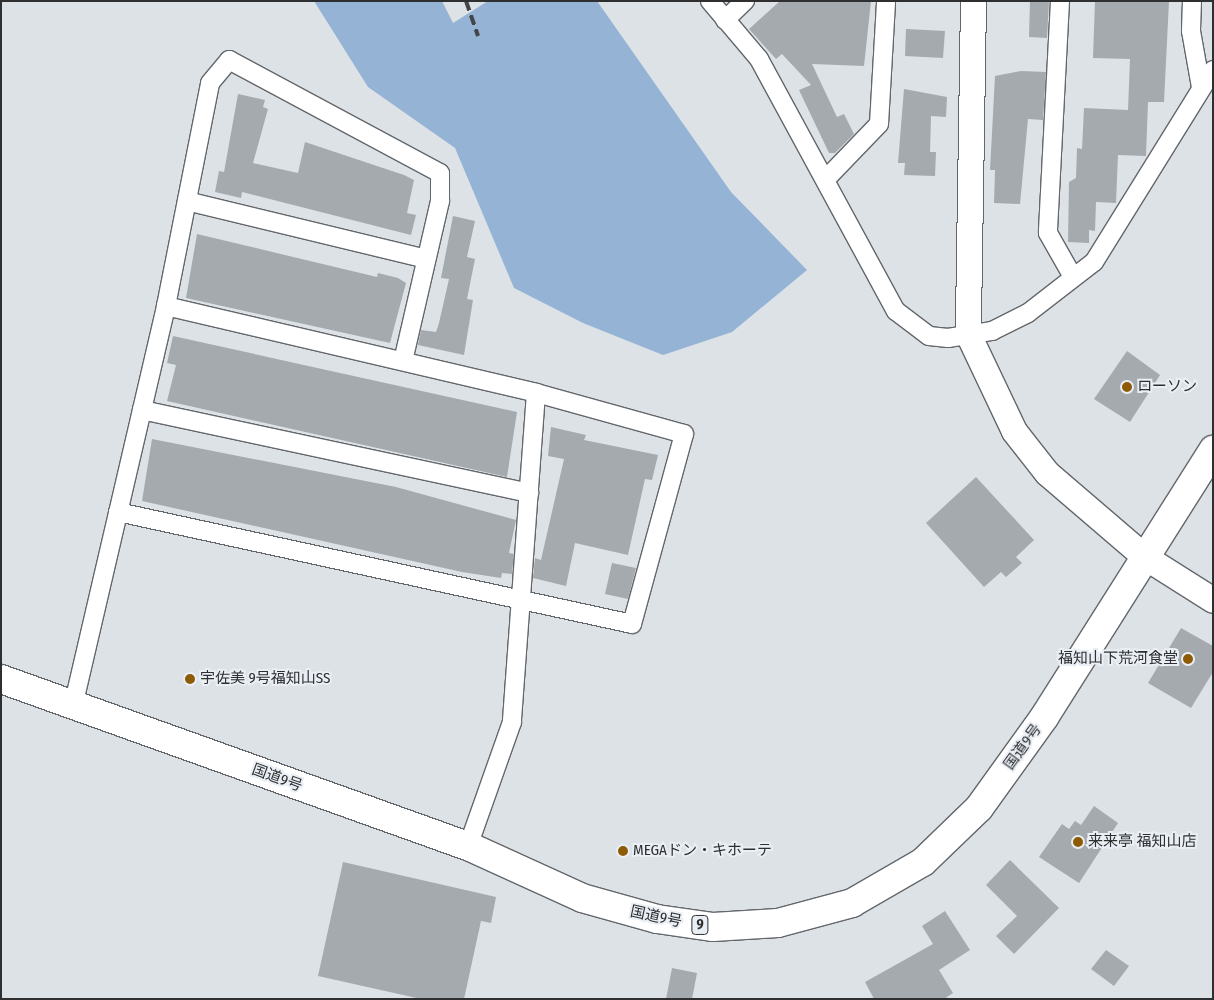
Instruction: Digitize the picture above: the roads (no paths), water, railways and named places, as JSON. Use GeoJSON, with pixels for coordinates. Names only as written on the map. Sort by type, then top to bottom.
{"type":"FeatureCollection","features":[{"type":"Feature","properties":{"kind":"highway","name":"国道9号"},"geometry":{"type":"LineString","coordinates":[[1,679],[74,702],[468,846],[582,898],[657,919],[713,927],[778,923],[852,903],[923,862],[979,808],[1045,716],[1213,450]]}},
{"type":"Feature","properties":{"kind":"street"},"geometry":{"type":"LineString","coordinates":[[710,1],[759,59],[826,179],[896,311],[929,336],[992,331],[1028,312],[1094,262],[1213,70]]}},
{"type":"Feature","properties":{"kind":"street"},"geometry":{"type":"LineString","coordinates":[[725,20],[745,1]]}},
{"type":"Feature","properties":{"kind":"street"},"geometry":{"type":"LineString","coordinates":[[826,179],[879,124],[886,1]]}},
{"type":"Feature","properties":{"kind":"street"},"geometry":{"type":"LineString","coordinates":[[973,1],[968,334],[1019,438],[1047,473],[1145,557],[1213,600]]}},
{"type":"Feature","properties":{"kind":"street"},"geometry":{"type":"LineString","coordinates":[[1060,1],[1048,233],[1073,277]]}},
{"type":"Feature","properties":{"kind":"street"},"geometry":{"type":"LineString","coordinates":[[1192,1],[1191,31],[1201,87]]}},
{"type":"Feature","properties":{"kind":"street"},"geometry":{"type":"LineString","coordinates":[[74,702],[166,306],[210,83],[229,60],[440,173],[440,201],[403,361]]}},
{"type":"Feature","properties":{"kind":"street"},"geometry":{"type":"LineString","coordinates":[[187,201],[426,259]]}},
{"type":"Feature","properties":{"kind":"street"},"geometry":{"type":"LineString","coordinates":[[118,512],[632,624],[684,434],[536,393],[166,306]]}},
{"type":"Feature","properties":{"kind":"street"},"geometry":{"type":"LineString","coordinates":[[468,846],[512,722],[536,393]]}},
{"type":"Feature","properties":{"kind":"street"},"geometry":{"type":"LineString","coordinates":[[142,410],[529,493]]}},
{"type":"Feature","properties":{"kind":"railway"},"geometry":{"type":"LineString","coordinates":[[466,1],[478,36]]}},
{"type":"Feature","properties":{"kind":"place","name":"ローソン"},"geometry":{"type":"Point","coordinates":[1127,387]}},
{"type":"Feature","properties":{"kind":"place","name":"福知山下荒河食堂"},"geometry":{"type":"Point","coordinates":[1188,659]}},
{"type":"Feature","properties":{"kind":"place","name":"宇佐美 9号福知山SS"},"geometry":{"type":"Point","coordinates":[190,679]}},
{"type":"Feature","properties":{"kind":"place","name":"来来亭 福知山店"},"geometry":{"type":"Point","coordinates":[1078,842]}},
{"type":"Feature","properties":{"kind":"place","name":"MEGAドン・キホーテ"},"geometry":{"type":"Point","coordinates":[623,851]}}]}
